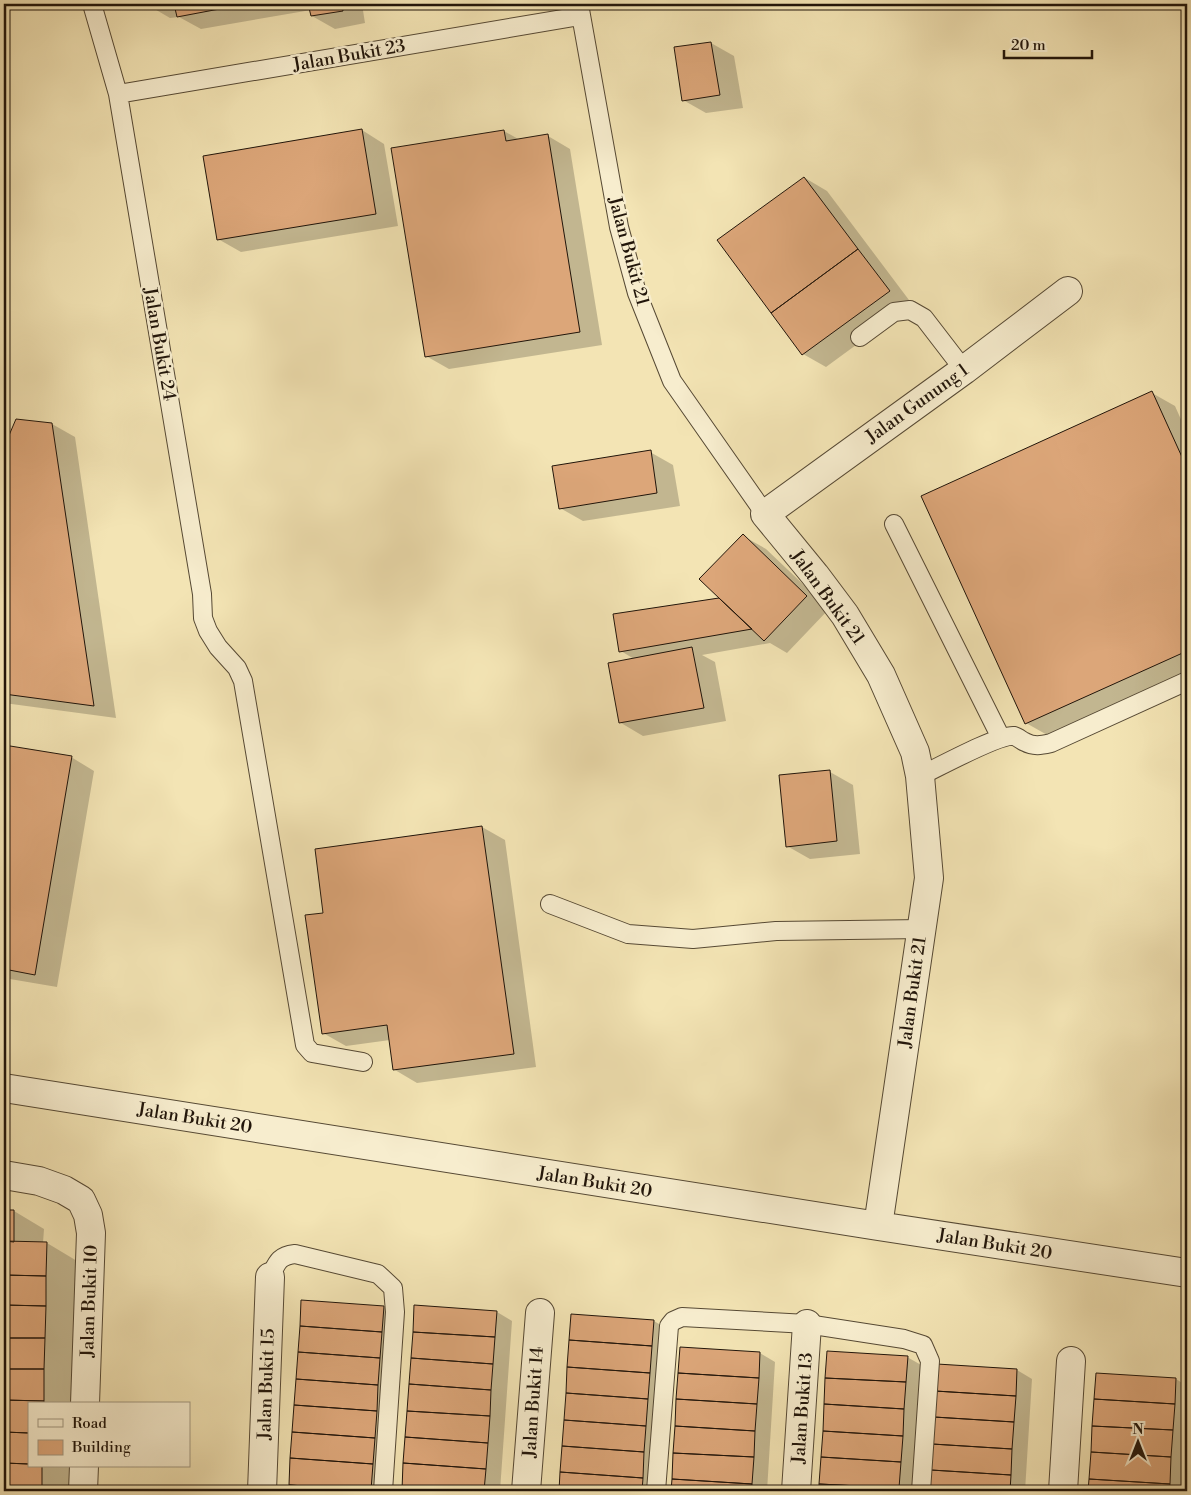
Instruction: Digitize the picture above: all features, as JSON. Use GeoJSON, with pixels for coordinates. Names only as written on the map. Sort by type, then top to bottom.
{"type":"FeatureCollection","features":[{"type":"Feature","properties":{"kind":"street","name":"Jalan Gunung 1"},"geometry":{"type":"LineString","coordinates":[[765,514],[964,370],[1068,291]]}},
{"type":"Feature","properties":{"kind":"street","name":"Jalan Bukit 21"},"geometry":{"type":"LineString","coordinates":[[765,514],[815,575],[845,616],[881,674],[915,752],[920,776],[929,878],[878,1226]]}},
{"type":"Feature","properties":{"kind":"street","name":"Jalan Bukit 20"},"geometry":{"type":"LineString","coordinates":[[4,1088],[1187,1273]]}},
{"type":"Feature","properties":{"kind":"street","name":"Jalan Bukit 10"},"geometry":{"type":"LineString","coordinates":[[4,1175],[39,1181],[64,1190],[81,1200],[88,1215],[90,1234],[86,1402]]}},
{"type":"Feature","properties":{"kind":"street","name":"Jalan Bukit 15"},"geometry":{"type":"LineString","coordinates":[[262,1491],[270,1278]]}},
{"type":"Feature","properties":{"kind":"street","name":"Jalan Bukit 14"},"geometry":{"type":"LineString","coordinates":[[526,1491],[540,1313]]}},
{"type":"Feature","properties":{"kind":"street","name":"Jalan Bukit 13"},"geometry":{"type":"LineString","coordinates":[[796,1491],[807,1324]]}},
{"type":"Feature","properties":{"kind":"street"},"geometry":{"type":"LineString","coordinates":[[1063,1491],[1071,1361]]}},
{"type":"Feature","properties":{"kind":"street"},"geometry":{"type":"LineString","coordinates":[[83,1491],[84,1468]]}},
{"type":"Feature","properties":{"kind":"lane","name":"Jalan Bukit 24"},"geometry":{"type":"LineString","coordinates":[[92,4],[118,94],[202,594],[203,618],[208,631],[218,647],[237,668],[243,681],[305,1045],[312,1053],[363,1062]]}},
{"type":"Feature","properties":{"kind":"lane","name":"Jalan Bukit 23"},"geometry":{"type":"LineString","coordinates":[[118,94],[580,10]]}},
{"type":"Feature","properties":{"kind":"lane","name":"Jalan Bukit 21"},"geometry":{"type":"LineString","coordinates":[[580,10],[619,227],[637,293],[672,381],[765,514]]}},
{"type":"Feature","properties":{"kind":"lane"},"geometry":{"type":"LineString","coordinates":[[860,337],[894,312],[910,310],[924,318],[964,370]]}},
{"type":"Feature","properties":{"kind":"lane"},"geometry":{"type":"LineString","coordinates":[[894,524],[1001,738]]}},
{"type":"Feature","properties":{"kind":"lane"},"geometry":{"type":"LineString","coordinates":[[920,776],[1001,738],[1014,736],[1036,746],[1051,743],[1187,680]]}},
{"type":"Feature","properties":{"kind":"lane"},"geometry":{"type":"LineString","coordinates":[[550,904],[628,934],[694,939],[776,932],[922,929]]}},
{"type":"Feature","properties":{"kind":"lane"},"geometry":{"type":"LineString","coordinates":[[270,1278],[279,1260],[285,1255],[295,1254],[378,1274],[393,1288],[395,1312],[383,1491]]}},
{"type":"Feature","properties":{"kind":"lane"},"geometry":{"type":"LineString","coordinates":[[656,1491],[669,1326],[673,1320],[682,1317],[807,1324],[904,1339],[923,1345],[930,1361],[921,1491]]}},
{"type":"Feature","properties":{"kind":"building"},"geometry":{"type":"Polygon","coordinates":[[[174,4],[213,4],[214,10],[177,17],[174,4]]]}},
{"type":"Feature","properties":{"kind":"building"},"geometry":{"type":"Polygon","coordinates":[[[213,4],[250,4],[214,10],[213,4]]]}},
{"type":"Feature","properties":{"kind":"building"},"geometry":{"type":"Polygon","coordinates":[[[308,4],[342,4],[343,11],[311,16],[308,4]]]}},
{"type":"Feature","properties":{"kind":"building"},"geometry":{"type":"Polygon","coordinates":[[[711,42],[720,95],[682,101],[674,47],[711,42]]]}},
{"type":"Feature","properties":{"kind":"building"},"geometry":{"type":"Polygon","coordinates":[[[362,129],[376,214],[217,240],[203,156],[362,129]]]}},
{"type":"Feature","properties":{"kind":"building"},"geometry":{"type":"Polygon","coordinates":[[[504,130],[506,141],[548,134],[580,332],[425,357],[391,148],[504,130]]]}},
{"type":"Feature","properties":{"kind":"building"},"geometry":{"type":"Polygon","coordinates":[[[804,177],[858,249],[771,313],[717,240],[804,177]]]}},
{"type":"Feature","properties":{"kind":"building"},"geometry":{"type":"Polygon","coordinates":[[[858,249],[890,291],[802,355],[771,313],[858,249]]]}},
{"type":"Feature","properties":{"kind":"building"},"geometry":{"type":"Polygon","coordinates":[[[1152,391],[1187,468],[1187,651],[1025,724],[921,496],[1152,391]]]}},
{"type":"Feature","properties":{"kind":"building"},"geometry":{"type":"Polygon","coordinates":[[[16,419],[52,423],[94,706],[4,694],[4,447],[16,419]]]}},
{"type":"Feature","properties":{"kind":"building"},"geometry":{"type":"Polygon","coordinates":[[[651,450],[657,493],[559,509],[552,466],[651,450]]]}},
{"type":"Feature","properties":{"kind":"building"},"geometry":{"type":"Polygon","coordinates":[[[743,534],[807,596],[764,641],[699,579],[743,534]]]}},
{"type":"Feature","properties":{"kind":"building"},"geometry":{"type":"Polygon","coordinates":[[[719,598],[752,629],[619,652],[613,614],[719,598]]]}},
{"type":"Feature","properties":{"kind":"building"},"geometry":{"type":"Polygon","coordinates":[[[692,647],[704,708],[619,723],[608,663],[692,647]]]}},
{"type":"Feature","properties":{"kind":"building"},"geometry":{"type":"Polygon","coordinates":[[[4,745],[72,756],[35,975],[4,969],[4,745]]]}},
{"type":"Feature","properties":{"kind":"building"},"geometry":{"type":"Polygon","coordinates":[[[830,770],[837,841],[786,847],[779,775],[830,770]]]}},
{"type":"Feature","properties":{"kind":"building"},"geometry":{"type":"Polygon","coordinates":[[[482,826],[514,1054],[393,1070],[387,1025],[322,1034],[305,915],[323,913],[315,849],[482,826]]]}},
{"type":"Feature","properties":{"kind":"building"},"geometry":{"type":"Polygon","coordinates":[[[4,1210],[14,1210],[14,1242],[4,1241],[4,1210]]]}},
{"type":"Feature","properties":{"kind":"building"},"geometry":{"type":"Polygon","coordinates":[[[4,1241],[47,1242],[46,1276],[4,1275],[4,1241]]]}},
{"type":"Feature","properties":{"kind":"building"},"geometry":{"type":"Polygon","coordinates":[[[4,1275],[46,1276],[46,1306],[4,1305],[4,1275]]]}},
{"type":"Feature","properties":{"kind":"building"},"geometry":{"type":"Polygon","coordinates":[[[301,1300],[384,1306],[382,1332],[300,1326],[301,1300]]]}},
{"type":"Feature","properties":{"kind":"building"},"geometry":{"type":"Polygon","coordinates":[[[4,1305],[46,1306],[45,1338],[4,1338],[4,1305]]]}},
{"type":"Feature","properties":{"kind":"building"},"geometry":{"type":"Polygon","coordinates":[[[414,1305],[497,1311],[495,1337],[413,1332],[414,1305]]]}},
{"type":"Feature","properties":{"kind":"building"},"geometry":{"type":"Polygon","coordinates":[[[571,1314],[654,1320],[652,1346],[569,1340],[571,1314]]]}},
{"type":"Feature","properties":{"kind":"building"},"geometry":{"type":"Polygon","coordinates":[[[300,1326],[382,1332],[380,1358],[298,1352],[300,1326]]]}},
{"type":"Feature","properties":{"kind":"building"},"geometry":{"type":"Polygon","coordinates":[[[413,1332],[495,1337],[493,1364],[411,1358],[413,1332]]]}},
{"type":"Feature","properties":{"kind":"building"},"geometry":{"type":"Polygon","coordinates":[[[4,1338],[45,1338],[44,1369],[4,1369],[4,1338]]]}},
{"type":"Feature","properties":{"kind":"building"},"geometry":{"type":"Polygon","coordinates":[[[569,1340],[652,1346],[650,1373],[567,1367],[569,1340]]]}},
{"type":"Feature","properties":{"kind":"building"},"geometry":{"type":"Polygon","coordinates":[[[680,1347],[760,1352],[759,1378],[678,1373],[680,1347]]]}},
{"type":"Feature","properties":{"kind":"building"},"geometry":{"type":"Polygon","coordinates":[[[827,1351],[908,1356],[906,1382],[825,1378],[827,1351]]]}},
{"type":"Feature","properties":{"kind":"building"},"geometry":{"type":"Polygon","coordinates":[[[298,1352],[380,1358],[378,1385],[296,1379],[298,1352]]]}},
{"type":"Feature","properties":{"kind":"building"},"geometry":{"type":"Polygon","coordinates":[[[411,1358],[493,1364],[491,1390],[409,1384],[411,1358]]]}},
{"type":"Feature","properties":{"kind":"building"},"geometry":{"type":"Polygon","coordinates":[[[937,1364],[1017,1369],[1016,1396],[935,1391],[937,1364]]]}},
{"type":"Feature","properties":{"kind":"building"},"geometry":{"type":"Polygon","coordinates":[[[567,1367],[650,1373],[648,1399],[566,1393],[567,1367]]]}},
{"type":"Feature","properties":{"kind":"building"},"geometry":{"type":"Polygon","coordinates":[[[4,1369],[44,1369],[44,1401],[4,1400],[4,1369]]]}},
{"type":"Feature","properties":{"kind":"building"},"geometry":{"type":"Polygon","coordinates":[[[678,1373],[759,1378],[757,1404],[676,1399],[678,1373]]]}},
{"type":"Feature","properties":{"kind":"building"},"geometry":{"type":"Polygon","coordinates":[[[1096,1373],[1176,1378],[1175,1404],[1094,1399],[1096,1373]]]}},
{"type":"Feature","properties":{"kind":"building"},"geometry":{"type":"Polygon","coordinates":[[[825,1378],[906,1382],[904,1409],[824,1404],[825,1378]]]}},
{"type":"Feature","properties":{"kind":"building"},"geometry":{"type":"Polygon","coordinates":[[[296,1379],[378,1385],[377,1411],[294,1405],[296,1379]]]}},
{"type":"Feature","properties":{"kind":"building"},"geometry":{"type":"Polygon","coordinates":[[[409,1384],[491,1390],[490,1416],[407,1411],[409,1384]]]}},
{"type":"Feature","properties":{"kind":"building"},"geometry":{"type":"Polygon","coordinates":[[[935,1391],[1016,1396],[1014,1422],[934,1417],[935,1391]]]}},
{"type":"Feature","properties":{"kind":"building"},"geometry":{"type":"Polygon","coordinates":[[[566,1393],[648,1399],[646,1426],[564,1420],[566,1393]]]}},
{"type":"Feature","properties":{"kind":"building"},"geometry":{"type":"Polygon","coordinates":[[[676,1399],[757,1404],[755,1431],[675,1426],[676,1399]]]}},
{"type":"Feature","properties":{"kind":"building"},"geometry":{"type":"Polygon","coordinates":[[[1094,1399],[1175,1404],[1173,1430],[1092,1426],[1094,1399]]]}},
{"type":"Feature","properties":{"kind":"building"},"geometry":{"type":"Polygon","coordinates":[[[4,1400],[44,1401],[28,1402],[28,1433],[4,1432],[4,1400]]]}},
{"type":"Feature","properties":{"kind":"building"},"geometry":{"type":"Polygon","coordinates":[[[824,1404],[904,1409],[903,1436],[823,1431],[824,1404]]]}},
{"type":"Feature","properties":{"kind":"building"},"geometry":{"type":"Polygon","coordinates":[[[294,1405],[377,1411],[375,1438],[292,1432],[294,1405]]]}},
{"type":"Feature","properties":{"kind":"building"},"geometry":{"type":"Polygon","coordinates":[[[407,1411],[490,1416],[488,1443],[405,1437],[407,1411]]]}},
{"type":"Feature","properties":{"kind":"building"},"geometry":{"type":"Polygon","coordinates":[[[934,1417],[1014,1422],[1012,1449],[932,1444],[934,1417]]]}},
{"type":"Feature","properties":{"kind":"building"},"geometry":{"type":"Polygon","coordinates":[[[564,1420],[646,1426],[644,1452],[562,1446],[564,1420]]]}},
{"type":"Feature","properties":{"kind":"building"},"geometry":{"type":"Polygon","coordinates":[[[675,1426],[755,1431],[754,1457],[673,1453],[675,1426]]]}},
{"type":"Feature","properties":{"kind":"building"},"geometry":{"type":"Polygon","coordinates":[[[1092,1426],[1173,1430],[1171,1457],[1091,1452],[1092,1426]]]}},
{"type":"Feature","properties":{"kind":"building"},"geometry":{"type":"Polygon","coordinates":[[[823,1431],[903,1436],[901,1462],[821,1457],[823,1431]]]}},
{"type":"Feature","properties":{"kind":"building"},"geometry":{"type":"Polygon","coordinates":[[[4,1432],[28,1433],[28,1464],[4,1463],[4,1432]]]}},
{"type":"Feature","properties":{"kind":"building"},"geometry":{"type":"Polygon","coordinates":[[[292,1432],[375,1438],[373,1464],[290,1458],[292,1432]]]}},
{"type":"Feature","properties":{"kind":"building"},"geometry":{"type":"Polygon","coordinates":[[[405,1437],[488,1443],[486,1469],[403,1463],[405,1437]]]}},
{"type":"Feature","properties":{"kind":"building"},"geometry":{"type":"Polygon","coordinates":[[[932,1444],[1012,1449],[1011,1475],[931,1470],[932,1444]]]}},
{"type":"Feature","properties":{"kind":"building"},"geometry":{"type":"Polygon","coordinates":[[[562,1446],[644,1452],[643,1478],[560,1472],[562,1446]]]}},
{"type":"Feature","properties":{"kind":"building"},"geometry":{"type":"Polygon","coordinates":[[[1091,1452],[1171,1457],[1170,1484],[1089,1479],[1091,1452]]]}},
{"type":"Feature","properties":{"kind":"building"},"geometry":{"type":"Polygon","coordinates":[[[673,1453],[754,1457],[752,1484],[672,1479],[673,1453]]]}},
{"type":"Feature","properties":{"kind":"building"},"geometry":{"type":"Polygon","coordinates":[[[821,1457],[901,1462],[899,1488],[819,1484],[821,1457]]]}},
{"type":"Feature","properties":{"kind":"building"},"geometry":{"type":"Polygon","coordinates":[[[290,1458],[373,1464],[371,1490],[289,1485],[290,1458]]]}},
{"type":"Feature","properties":{"kind":"building"},"geometry":{"type":"Polygon","coordinates":[[[4,1463],[28,1464],[28,1468],[42,1468],[42,1491],[4,1491],[4,1463]]]}},
{"type":"Feature","properties":{"kind":"building"},"geometry":{"type":"Polygon","coordinates":[[[403,1463],[486,1469],[484,1491],[402,1490],[403,1463]]]}},
{"type":"Feature","properties":{"kind":"building"},"geometry":{"type":"Polygon","coordinates":[[[931,1470],[1011,1475],[1010,1491],[929,1491],[931,1470]]]}},
{"type":"Feature","properties":{"kind":"building"},"geometry":{"type":"Polygon","coordinates":[[[560,1472],[643,1478],[642,1491],[559,1491],[560,1472]]]}},
{"type":"Feature","properties":{"kind":"building"},"geometry":{"type":"Polygon","coordinates":[[[672,1479],[752,1484],[752,1491],[671,1491],[672,1479]]]}},
{"type":"Feature","properties":{"kind":"building"},"geometry":{"type":"Polygon","coordinates":[[[1089,1479],[1170,1484],[1169,1491],[1088,1491],[1089,1479]]]}},
{"type":"Feature","properties":{"kind":"building"},"geometry":{"type":"Polygon","coordinates":[[[819,1484],[899,1488],[899,1491],[819,1491],[819,1484]]]}},
{"type":"Feature","properties":{"kind":"building"},"geometry":{"type":"Polygon","coordinates":[[[289,1485],[371,1490],[371,1491],[288,1491],[289,1485]]]}}]}
